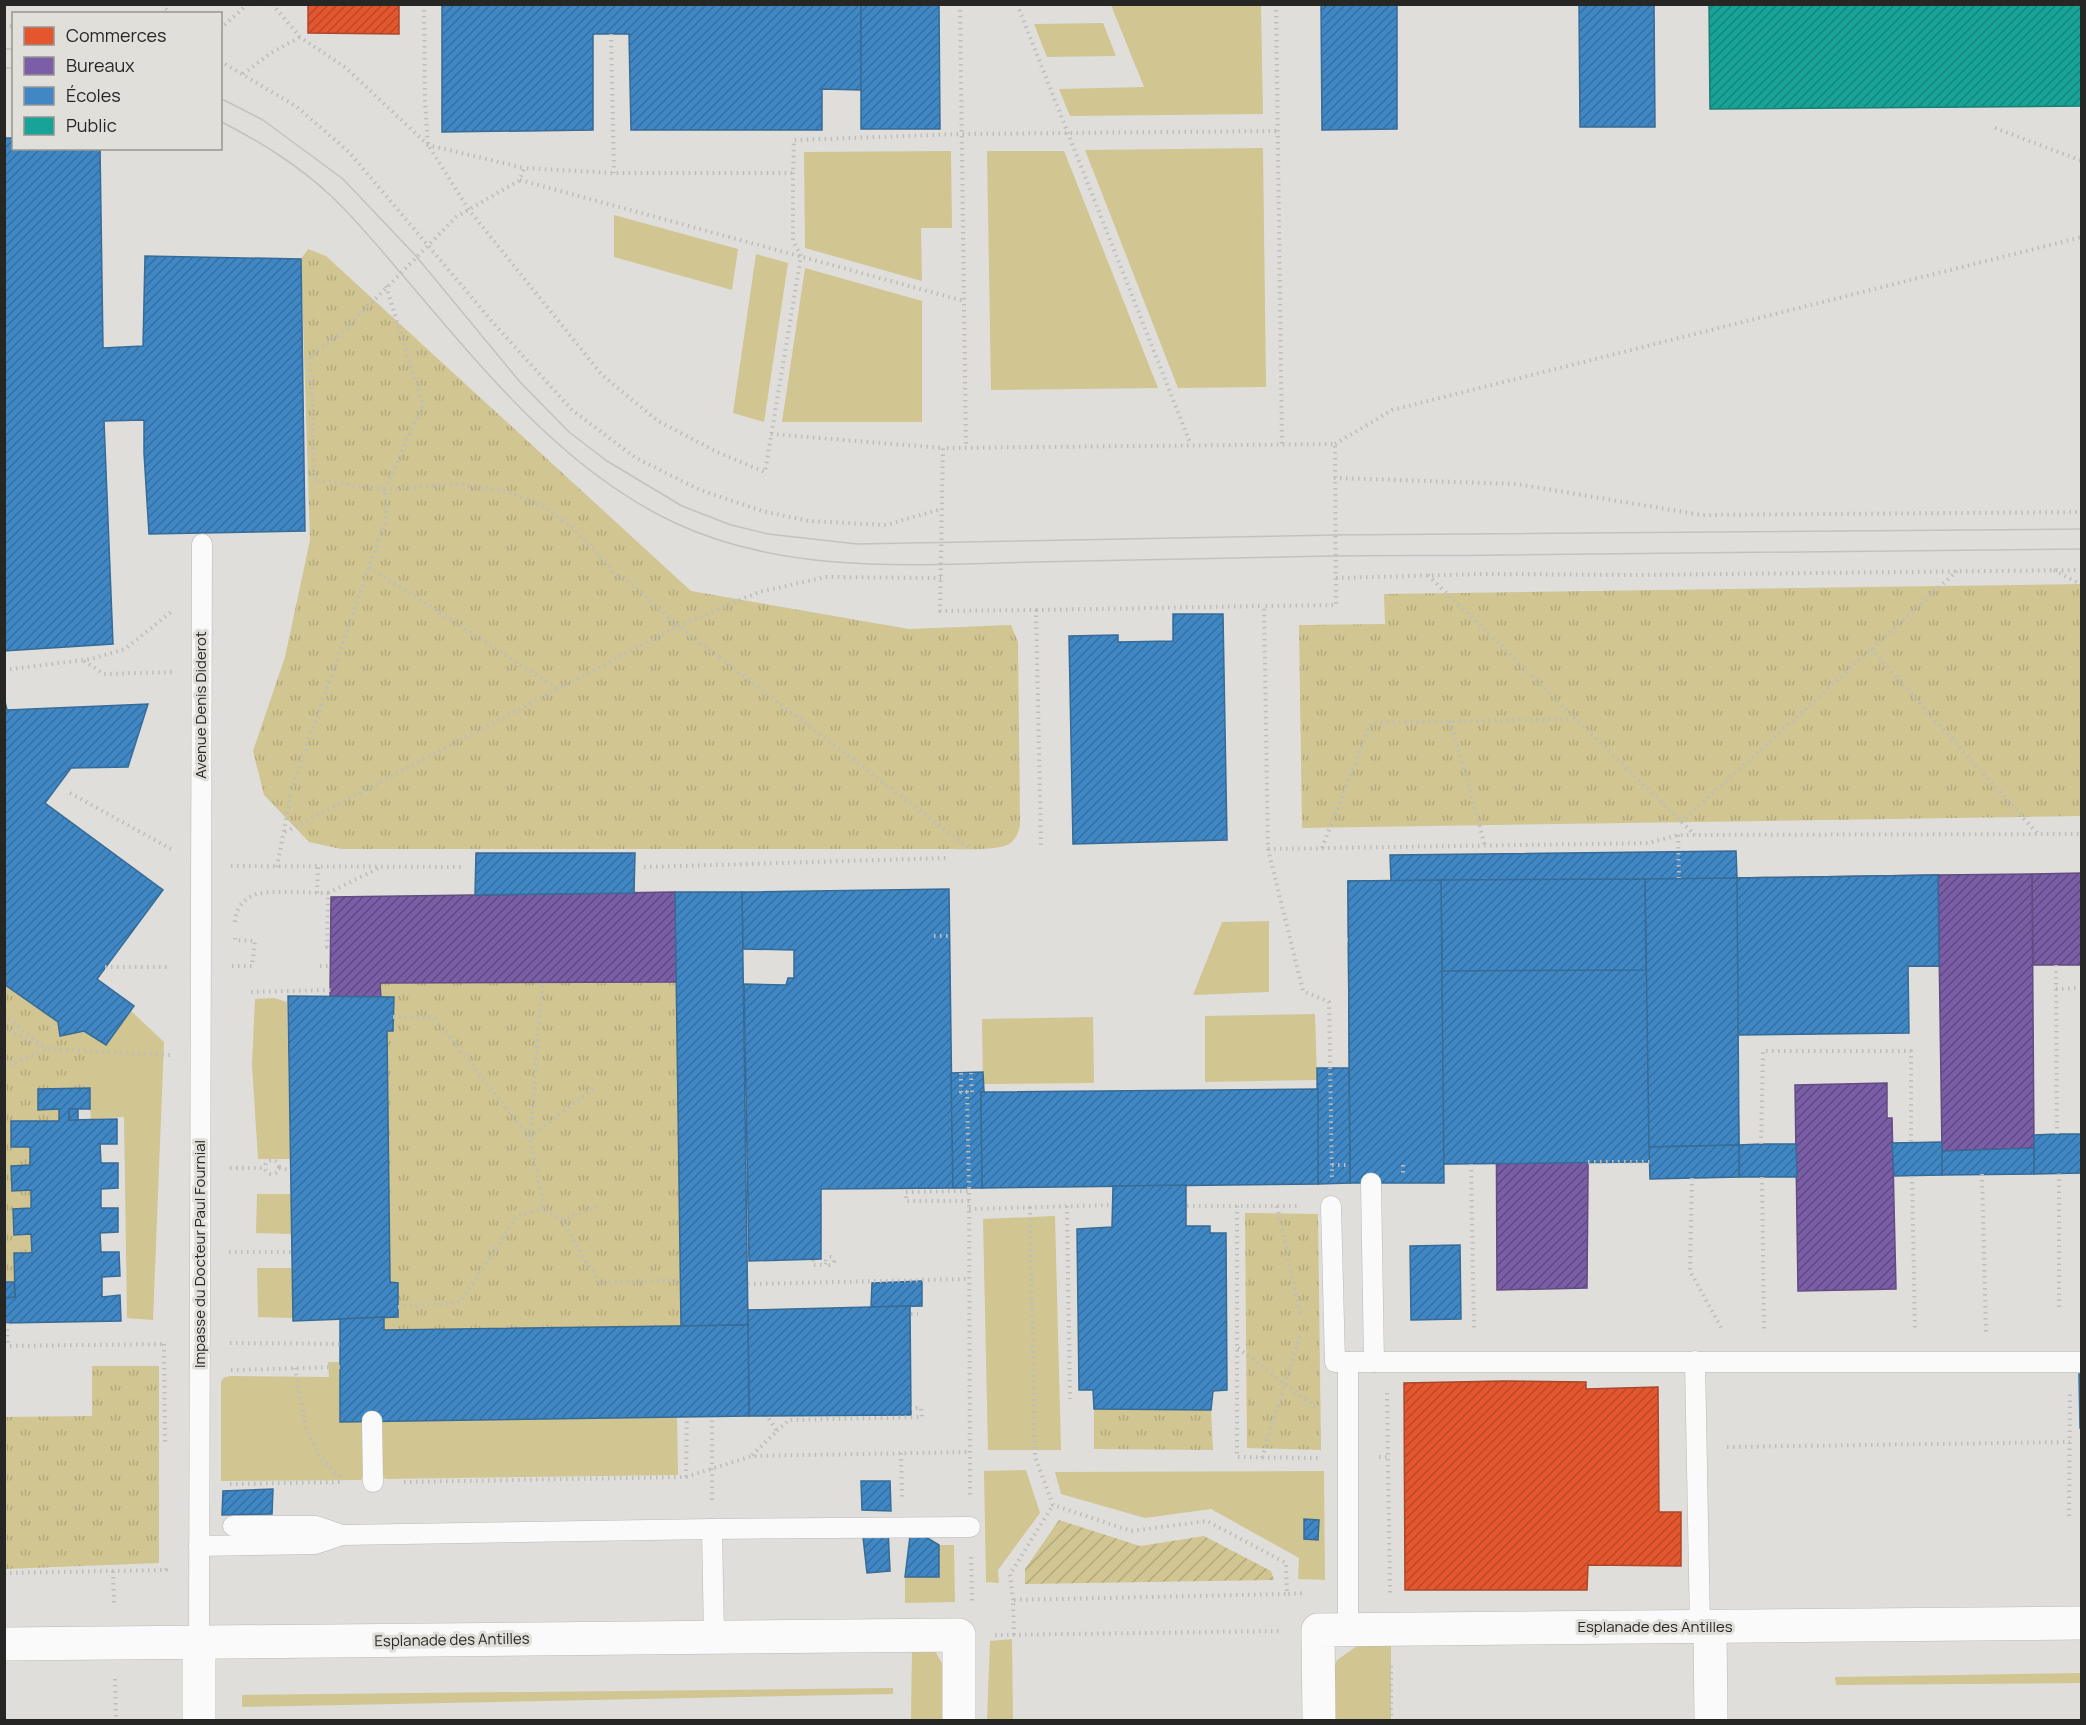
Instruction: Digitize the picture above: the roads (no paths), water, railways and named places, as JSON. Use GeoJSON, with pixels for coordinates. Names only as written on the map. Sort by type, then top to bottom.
{"type":"FeatureCollection","features":[{"type":"Feature","properties":{"kind":"street","name":"Esplanade des Antilles"},"geometry":{"type":"LineString","coordinates":[[1333,1630],[2082,1623]]}},
{"type":"Feature","properties":{"kind":"street"},"geometry":{"type":"LineString","coordinates":[[1705,1627],[1711,1720]]}},
{"type":"Feature","properties":{"kind":"street"},"geometry":{"type":"LineString","coordinates":[[1319,1720],[1333,1630]]}},
{"type":"Feature","properties":{"kind":"street","name":"Esplanade des Antilles"},"geometry":{"type":"LineString","coordinates":[[4,1644],[966,1635],[959,1720]]}},
{"type":"Feature","properties":{"kind":"street"},"geometry":{"type":"LineString","coordinates":[[199,1642],[199,1720]]}},
{"type":"Feature","properties":{"kind":"lane","name":"Avenue Denis Diderot"},"geometry":{"type":"LineString","coordinates":[[201,866],[202,544]]}},
{"type":"Feature","properties":{"kind":"lane","name":"Impasse du Docteur Paul Fournial"},"geometry":{"type":"LineString","coordinates":[[199,1642],[201,866]]}},
{"type":"Feature","properties":{"kind":"lane"},"geometry":{"type":"LineString","coordinates":[[1371,1183],[1380,1362]]}},
{"type":"Feature","properties":{"kind":"lane"},"geometry":{"type":"LineString","coordinates":[[1331,1206],[1335,1362],[2076,1362]]}},
{"type":"Feature","properties":{"kind":"lane"},"geometry":{"type":"LineString","coordinates":[[1695,1361],[1705,1627]]}},
{"type":"Feature","properties":{"kind":"lane"},"geometry":{"type":"LineString","coordinates":[[1333,1630],[1349,1591],[1348,1362]]}},
{"type":"Feature","properties":{"kind":"lane"},"geometry":{"type":"LineString","coordinates":[[372,1421],[374,1482]]}},
{"type":"Feature","properties":{"kind":"lane"},"geometry":{"type":"LineString","coordinates":[[233,1526],[316,1526],[342,1535]]}},
{"type":"Feature","properties":{"kind":"lane"},"geometry":{"type":"LineString","coordinates":[[199,1546],[315,1544],[342,1535],[970,1527]]}},
{"type":"Feature","properties":{"kind":"lane"},"geometry":{"type":"LineString","coordinates":[[712,1529],[714,1637]]}},
{"type":"Feature","properties":{"kind":"tram line"},"geometry":{"type":"LineString","coordinates":[[4,49],[12,49]]}},
{"type":"Feature","properties":{"kind":"tram line"},"geometry":{"type":"LineString","coordinates":[[4,68],[12,68]]}},
{"type":"Feature","properties":{"kind":"tram line"},"geometry":{"type":"LineString","coordinates":[[222,99],[263,120],[343,179],[416,256],[520,382],[569,432],[607,461],[682,506],[731,525],[768,534],[857,544],[1335,535],[2082,529]]}},
{"type":"Feature","properties":{"kind":"tram line"},"geometry":{"type":"LineString","coordinates":[[222,122],[278,154],[330,195],[350,214],[495,382],[560,446],[595,474],[633,500],[673,522],[716,539],[760,551],[805,559],[896,565],[1350,556],[2082,549]]}}]}
